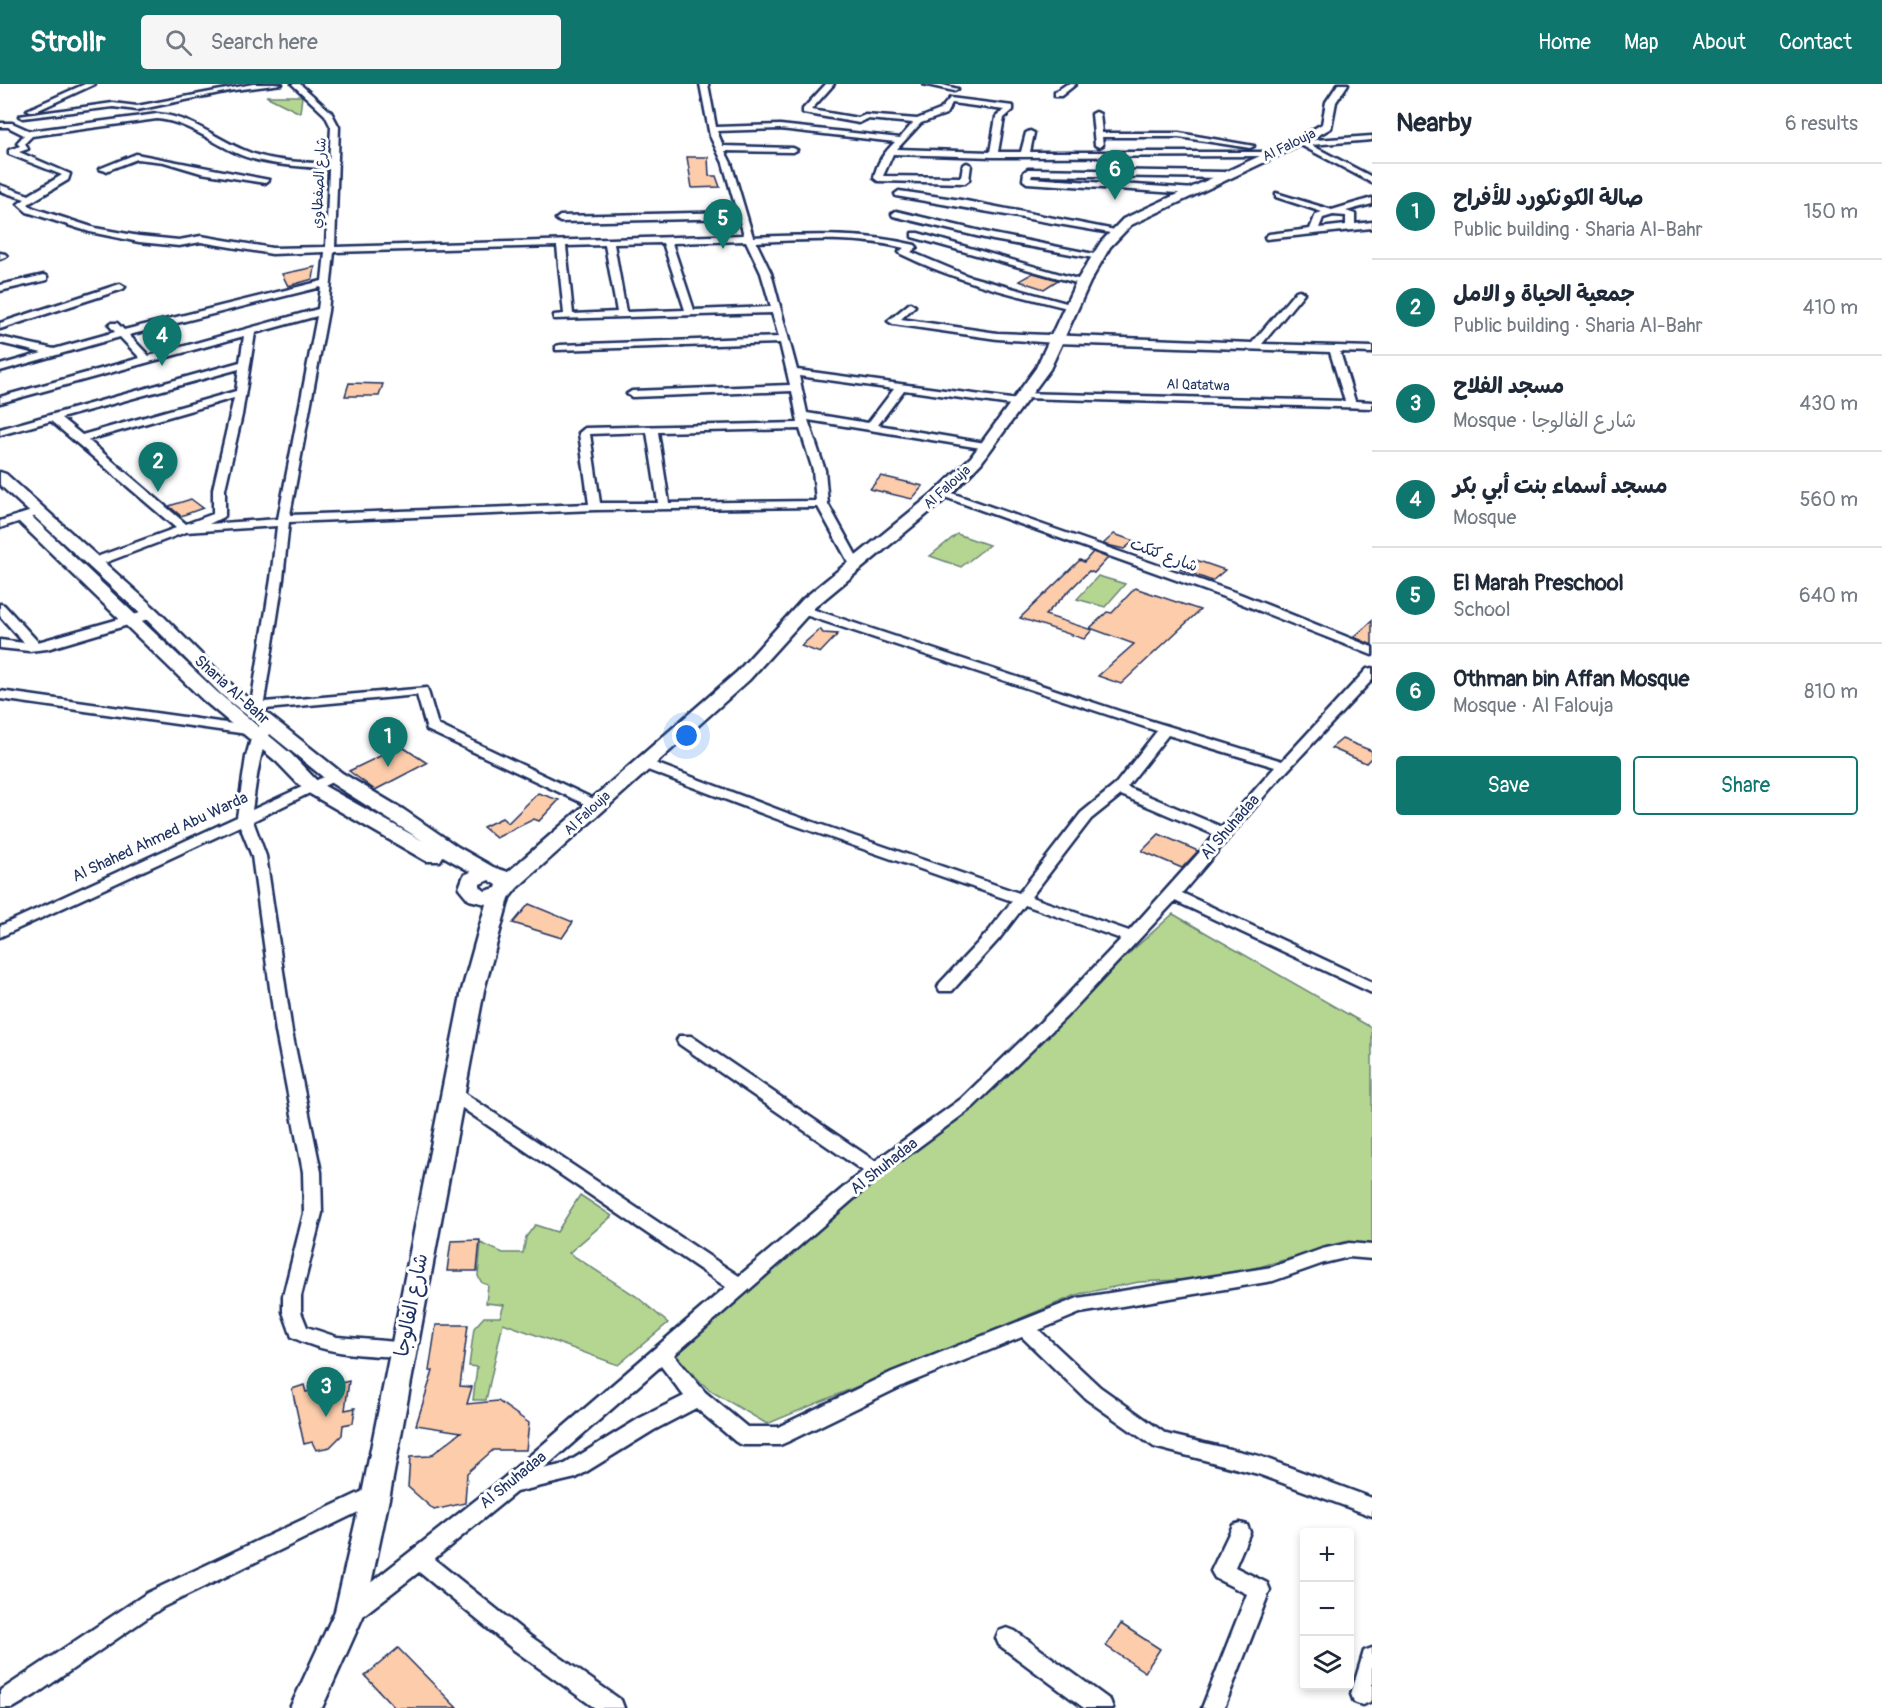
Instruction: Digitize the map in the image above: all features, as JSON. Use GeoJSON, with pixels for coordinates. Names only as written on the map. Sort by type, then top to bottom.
{"type":"FeatureCollection","features":[{"type":"Feature","properties":{"kind":"main road","name":"Al Falouja"},"geometry":{"type":"LineString","coordinates":[[503,890],[642,763],[743,676],[803,610],[855,564],[943,493],[987,446],[1043,369],[1083,282],[1116,231],[1128,222],[1224,175],[1273,152],[1301,143],[1327,126],[1331,102],[1343,84]]}},
{"type":"Feature","properties":{"kind":"main road","name":"Sharia Al-Bahr"},"geometry":{"type":"LineString","coordinates":[[2,486],[131,619],[312,787],[388,828],[450,866],[466,878],[471,892],[480,897],[503,890],[504,877],[487,873],[451,852],[397,814],[335,777],[268,723],[254,707],[228,691],[95,562],[30,514]]}},
{"type":"Feature","properties":{"kind":"main road"},"geometry":{"type":"LineString","coordinates":[[469,884],[475,876],[487,873]]}},
{"type":"Feature","properties":{"kind":"main road","name":"شارع الفالوجا"},"geometry":{"type":"LineString","coordinates":[[306,1708],[350,1612],[376,1494],[402,1348],[473,990],[503,890]]}},
{"type":"Feature","properties":{"kind":"street"},"geometry":{"type":"LineString","coordinates":[[4,125],[91,84]]}},
{"type":"Feature","properties":{"kind":"street"},"geometry":{"type":"LineString","coordinates":[[23,116],[113,105],[137,108],[234,88],[278,84]]}},
{"type":"Feature","properties":{"kind":"street","name":"شارع الصفطاوي"},"geometry":{"type":"LineString","coordinates":[[254,707],[277,579],[284,521],[323,305],[330,249],[335,127],[328,114],[296,84]]}},
{"type":"Feature","properties":{"kind":"street"},"geometry":{"type":"LineString","coordinates":[[704,84],[719,148],[727,163],[749,239],[766,273],[797,387],[803,421],[819,470],[822,504],[855,564]]}},
{"type":"Feature","properties":{"kind":"street"},"geometry":{"type":"LineString","coordinates":[[830,84],[806,111],[859,120],[864,117],[918,121],[943,112],[950,100],[1010,108],[1000,117],[993,155]]}},
{"type":"Feature","properties":{"kind":"street"},"geometry":{"type":"LineString","coordinates":[[927,84],[954,89]]}},
{"type":"Feature","properties":{"kind":"street"},"geometry":{"type":"LineString","coordinates":[[1058,94],[1072,84]]}},
{"type":"Feature","properties":{"kind":"street"},"geometry":{"type":"LineString","coordinates":[[1096,114],[1101,153]]}},
{"type":"Feature","properties":{"kind":"street"},"geometry":{"type":"LineString","coordinates":[[4,125],[28,134],[159,115],[182,118],[229,147],[251,156],[333,167]]}},
{"type":"Feature","properties":{"kind":"street"},"geometry":{"type":"LineString","coordinates":[[918,121],[916,127],[899,140],[890,151],[878,171],[878,178],[965,180],[967,165]]}},
{"type":"Feature","properties":{"kind":"street"},"geometry":{"type":"LineString","coordinates":[[714,129],[780,127],[899,140]]}},
{"type":"Feature","properties":{"kind":"street"},"geometry":{"type":"LineString","coordinates":[[1025,154],[1030,133]]}},
{"type":"Feature","properties":{"kind":"street"},"geometry":{"type":"LineString","coordinates":[[28,134],[21,143],[25,147],[12,152],[66,174],[65,178],[22,204],[30,210],[93,230],[139,239],[179,243],[201,239],[272,251],[845,236],[885,239],[912,247],[904,252],[924,262],[1026,295],[1072,306]]}},
{"type":"Feature","properties":{"kind":"street"},"geometry":{"type":"LineString","coordinates":[[1097,135],[1179,135],[1273,152]]}},
{"type":"Feature","properties":{"kind":"street"},"geometry":{"type":"LineString","coordinates":[[1301,143],[1372,138]]}},
{"type":"Feature","properties":{"kind":"street"},"geometry":{"type":"LineString","coordinates":[[1301,143],[1372,180]]}},
{"type":"Feature","properties":{"kind":"street"},"geometry":{"type":"LineString","coordinates":[[719,148],[793,150]]}},
{"type":"Feature","properties":{"kind":"street"},"geometry":{"type":"LineString","coordinates":[[890,151],[993,155],[1273,152]]}},
{"type":"Feature","properties":{"kind":"street"},"geometry":{"type":"LineString","coordinates":[[103,169],[136,156],[165,160],[201,170],[265,180]]}},
{"type":"Feature","properties":{"kind":"street"},"geometry":{"type":"LineString","coordinates":[[1192,191],[1028,180],[1028,172],[1224,175]]}},
{"type":"Feature","properties":{"kind":"street"},"geometry":{"type":"LineString","coordinates":[[0,188],[30,198]]}},
{"type":"Feature","properties":{"kind":"street"},"geometry":{"type":"LineString","coordinates":[[899,194],[1116,231]]}},
{"type":"Feature","properties":{"kind":"street"},"geometry":{"type":"LineString","coordinates":[[1279,195],[1330,212],[1352,214],[1350,227]]}},
{"type":"Feature","properties":{"kind":"street"},"geometry":{"type":"LineString","coordinates":[[1314,231],[1319,216],[1372,201]]}},
{"type":"Feature","properties":{"kind":"street"},"geometry":{"type":"LineString","coordinates":[[896,214],[993,237],[1099,256]]}},
{"type":"Feature","properties":{"kind":"street"},"geometry":{"type":"LineString","coordinates":[[560,219],[743,215]]}},
{"type":"Feature","properties":{"kind":"street"},"geometry":{"type":"LineString","coordinates":[[1269,237],[1372,225]]}},
{"type":"Feature","properties":{"kind":"street"},"geometry":{"type":"LineString","coordinates":[[915,235],[1083,282]]}},
{"type":"Feature","properties":{"kind":"street"},"geometry":{"type":"LineString","coordinates":[[667,240],[690,312]]}},
{"type":"Feature","properties":{"kind":"street"},"geometry":{"type":"LineString","coordinates":[[609,242],[622,315]]}},
{"type":"Feature","properties":{"kind":"street"},"geometry":{"type":"LineString","coordinates":[[561,243],[569,317]]}},
{"type":"Feature","properties":{"kind":"street"},"geometry":{"type":"LineString","coordinates":[[0,288],[44,278]]}},
{"type":"Feature","properties":{"kind":"street"},"geometry":{"type":"LineString","coordinates":[[0,368],[123,333],[325,283]]}},
{"type":"Feature","properties":{"kind":"street"},"geometry":{"type":"LineString","coordinates":[[0,326],[120,287]]}},
{"type":"Feature","properties":{"kind":"street"},"geometry":{"type":"LineString","coordinates":[[1254,347],[1299,293]]}},
{"type":"Feature","properties":{"kind":"street"},"geometry":{"type":"LineString","coordinates":[[0,400],[250,332],[323,305]]}},
{"type":"Feature","properties":{"kind":"street"},"geometry":{"type":"LineString","coordinates":[[910,306],[893,321],[997,336],[1056,340],[1372,350]]}},
{"type":"Feature","properties":{"kind":"street"},"geometry":{"type":"LineString","coordinates":[[557,317],[776,310]]}},
{"type":"Feature","properties":{"kind":"street"},"geometry":{"type":"LineString","coordinates":[[114,325],[147,360]]}},
{"type":"Feature","properties":{"kind":"street"},"geometry":{"type":"LineString","coordinates":[[95,562],[219,516],[219,489],[241,393],[250,332]]}},
{"type":"Feature","properties":{"kind":"street"},"geometry":{"type":"LineString","coordinates":[[0,340],[55,353]]}},
{"type":"Feature","properties":{"kind":"street"},"geometry":{"type":"LineString","coordinates":[[560,348],[784,340]]}},
{"type":"Feature","properties":{"kind":"street"},"geometry":{"type":"LineString","coordinates":[[1334,349],[1351,404]]}},
{"type":"Feature","properties":{"kind":"street"},"geometry":{"type":"LineString","coordinates":[[0,432],[246,364]]}},
{"type":"Feature","properties":{"kind":"street","name":"Al Qatatwa"},"geometry":{"type":"LineString","coordinates":[[793,372],[902,387],[1020,399],[1372,405]]}},
{"type":"Feature","properties":{"kind":"street"},"geometry":{"type":"LineString","coordinates":[[632,394],[797,387]]}},
{"type":"Feature","properties":{"kind":"street"},"geometry":{"type":"LineString","coordinates":[[871,427],[902,387]]}},
{"type":"Feature","properties":{"kind":"street"},"geometry":{"type":"LineString","coordinates":[[80,439],[241,393]]}},
{"type":"Feature","properties":{"kind":"street"},"geometry":{"type":"LineString","coordinates":[[52,417],[184,529],[284,521],[595,507],[822,504]]}},
{"type":"Feature","properties":{"kind":"street"},"geometry":{"type":"LineString","coordinates":[[595,507],[585,432],[803,421],[871,427],[987,446]]}},
{"type":"Feature","properties":{"kind":"street"},"geometry":{"type":"LineString","coordinates":[[652,430],[664,505]]}},
{"type":"Feature","properties":{"kind":"street","name":"شارع كتكت"},"geometry":{"type":"LineString","coordinates":[[943,493],[1236,597],[1372,651]]}},
{"type":"Feature","properties":{"kind":"street"},"geometry":{"type":"LineString","coordinates":[[0,525],[30,514]]}},
{"type":"Feature","properties":{"kind":"street"},"geometry":{"type":"LineString","coordinates":[[0,608],[35,647]]}},
{"type":"Feature","properties":{"kind":"street"},"geometry":{"type":"LineString","coordinates":[[803,610],[1165,730],[1285,766]]}},
{"type":"Feature","properties":{"kind":"street"},"geometry":{"type":"LineString","coordinates":[[0,644],[35,647],[151,614]]}},
{"type":"Feature","properties":{"kind":"street","name":"Al Shuhadaa"},"geometry":{"type":"LineString","coordinates":[[350,1612],[420,1560],[470,1514],[511,1484],[875,1170],[967,1103],[1060,1013],[1173,894],[1223,833],[1370,677]]}},
{"type":"Feature","properties":{"kind":"street"},"geometry":{"type":"LineString","coordinates":[[254,707],[422,691],[432,727],[595,805]]}},
{"type":"Feature","properties":{"kind":"street"},"geometry":{"type":"LineString","coordinates":[[0,695],[253,734],[268,723]]}},
{"type":"Feature","properties":{"kind":"street"},"geometry":{"type":"LineString","coordinates":[[946,987],[994,935],[1086,816],[1119,789],[1165,730]]}},
{"type":"Feature","properties":{"kind":"street"},"geometry":{"type":"LineString","coordinates":[[253,734],[244,817],[259,856],[284,1032],[312,1172],[314,1213],[292,1296],[295,1324],[299,1332],[328,1346],[402,1348]]}},
{"type":"Feature","properties":{"kind":"street"},"geometry":{"type":"LineString","coordinates":[[642,763],[782,816],[1131,937]]}},
{"type":"Feature","properties":{"kind":"street","name":"Al Shahed Ahmed Abu Warda"},"geometry":{"type":"LineString","coordinates":[[0,932],[244,817],[335,777]]}},
{"type":"Feature","properties":{"kind":"street"},"geometry":{"type":"LineString","coordinates":[[1119,789],[1223,833]]}},
{"type":"Feature","properties":{"kind":"street"},"geometry":{"type":"LineString","coordinates":[[1173,894],[1372,988]]}},
{"type":"Feature","properties":{"kind":"street"},"geometry":{"type":"LineString","coordinates":[[685,1040],[875,1170]]}},
{"type":"Feature","properties":{"kind":"street"},"geometry":{"type":"LineString","coordinates":[[452,1093],[739,1286]]}},
{"type":"Feature","properties":{"kind":"street"},"geometry":{"type":"LineString","coordinates":[[662,1354],[698,1398],[743,1436],[780,1436],[899,1378],[1078,1306],[1272,1274],[1322,1256],[1349,1250],[1372,1252]]}},
{"type":"Feature","properties":{"kind":"street"},"geometry":{"type":"LineString","coordinates":[[1025,1329],[1093,1393],[1161,1441],[1258,1465],[1372,1507]]}},
{"type":"Feature","properties":{"kind":"street"},"geometry":{"type":"LineString","coordinates":[[511,1484],[568,1472],[647,1424],[698,1398]]}},
{"type":"Feature","properties":{"kind":"street"},"geometry":{"type":"LineString","coordinates":[[7,1703],[155,1600],[376,1494]]}},
{"type":"Feature","properties":{"kind":"street"},"geometry":{"type":"LineString","coordinates":[[1213,1708],[1259,1590],[1222,1571],[1240,1532]]}},
{"type":"Feature","properties":{"kind":"street"},"geometry":{"type":"LineString","coordinates":[[420,1560],[522,1643],[613,1708]]}},
{"type":"Feature","properties":{"kind":"street"},"geometry":{"type":"LineString","coordinates":[[1007,1638],[1102,1708]]}},
{"type":"Feature","properties":{"kind":"street"},"geometry":{"type":"LineString","coordinates":[[1362,1694],[1372,1658]]}},
{"type":"Feature","properties":{"kind":"green space"},"geometry":{"type":"Polygon","coordinates":[[[266,96],[302,96],[300,113],[266,96]]]}},
{"type":"Feature","properties":{"kind":"green space"},"geometry":{"type":"Polygon","coordinates":[[[957,534],[989,545],[961,567],[930,556],[957,534]]]}},
{"type":"Feature","properties":{"kind":"green space"},"geometry":{"type":"Polygon","coordinates":[[[1098,576],[1125,584],[1105,607],[1077,599],[1098,576]]]}},
{"type":"Feature","properties":{"kind":"green space"},"geometry":{"type":"Polygon","coordinates":[[[1173,914],[1372,1028],[1372,1245],[1348,1242],[1259,1267],[1197,1279],[1139,1282],[1079,1294],[767,1424],[709,1390],[675,1356],[875,1170],[1016,1054],[1173,914]]]}},
{"type":"Feature","properties":{"kind":"green space"},"geometry":{"type":"Polygon","coordinates":[[[580,1195],[612,1216],[569,1253],[636,1296],[668,1323],[618,1365],[503,1323],[486,1400],[473,1400],[477,1367],[469,1366],[474,1328],[484,1317],[500,1317],[504,1305],[486,1303],[488,1285],[482,1283],[478,1276],[481,1243],[503,1253],[523,1253],[526,1237],[535,1225],[557,1232],[580,1195]]]}},
{"type":"Feature","properties":{"kind":"building"},"geometry":{"type":"Polygon","coordinates":[[[687,157],[708,157],[709,176],[716,176],[720,187],[692,188],[687,157]]]}},
{"type":"Feature","properties":{"kind":"building"},"geometry":{"type":"Polygon","coordinates":[[[315,267],[313,279],[288,286],[282,274],[315,267]]]}},
{"type":"Feature","properties":{"kind":"building"},"geometry":{"type":"Polygon","coordinates":[[[1033,273],[1058,280],[1044,289],[1019,281],[1033,273]]]}},
{"type":"Feature","properties":{"kind":"building"},"geometry":{"type":"Polygon","coordinates":[[[349,383],[383,384],[379,396],[345,396],[349,383]]]}},
{"type":"Feature","properties":{"kind":"building"},"geometry":{"type":"Polygon","coordinates":[[[881,476],[923,486],[912,499],[870,489],[881,476]]]}},
{"type":"Feature","properties":{"kind":"building"},"geometry":{"type":"Polygon","coordinates":[[[191,499],[203,508],[181,516],[169,506],[191,499]]]}},
{"type":"Feature","properties":{"kind":"building"},"geometry":{"type":"Polygon","coordinates":[[[1114,534],[1134,541],[1124,549],[1103,544],[1114,534]]]}},
{"type":"Feature","properties":{"kind":"building"},"geometry":{"type":"Polygon","coordinates":[[[1093,552],[1108,558],[1094,573],[1089,571],[1045,615],[1092,630],[1084,639],[1020,618],[1080,560],[1084,562],[1093,552]]]}},
{"type":"Feature","properties":{"kind":"building"},"geometry":{"type":"Polygon","coordinates":[[[1193,559],[1225,570],[1212,581],[1180,569],[1193,559]]]}},
{"type":"Feature","properties":{"kind":"building"},"geometry":{"type":"Polygon","coordinates":[[[1135,588],[1200,610],[1121,684],[1098,676],[1134,644],[1090,628],[1107,612],[1112,613],[1135,588]]]}},
{"type":"Feature","properties":{"kind":"building"},"geometry":{"type":"Polygon","coordinates":[[[1372,621],[1372,645],[1354,637],[1372,621]]]}},
{"type":"Feature","properties":{"kind":"building"},"geometry":{"type":"Polygon","coordinates":[[[820,629],[823,633],[838,634],[820,653],[801,646],[820,629]]]}},
{"type":"Feature","properties":{"kind":"building"},"geometry":{"type":"Polygon","coordinates":[[[1342,739],[1372,751],[1372,757],[1366,763],[1331,748],[1342,739]]]}},
{"type":"Feature","properties":{"kind":"building"},"geometry":{"type":"Polygon","coordinates":[[[401,746],[427,763],[375,790],[349,771],[401,746]]]}},
{"type":"Feature","properties":{"kind":"building"},"geometry":{"type":"Polygon","coordinates":[[[538,793],[559,800],[539,821],[534,819],[496,838],[483,827],[502,818],[508,823],[538,793]]]}},
{"type":"Feature","properties":{"kind":"building"},"geometry":{"type":"Polygon","coordinates":[[[1159,834],[1198,851],[1182,868],[1142,851],[1159,834]]]}},
{"type":"Feature","properties":{"kind":"building"},"geometry":{"type":"Polygon","coordinates":[[[529,904],[573,922],[562,938],[513,923],[529,904]]]}},
{"type":"Feature","properties":{"kind":"building"},"geometry":{"type":"Polygon","coordinates":[[[480,1240],[477,1271],[447,1271],[451,1241],[480,1240]]]}},
{"type":"Feature","properties":{"kind":"building"},"geometry":{"type":"Polygon","coordinates":[[[436,1325],[468,1325],[460,1386],[472,1387],[467,1404],[498,1401],[529,1423],[526,1450],[493,1450],[467,1473],[465,1503],[434,1510],[408,1487],[410,1457],[430,1456],[461,1432],[416,1425],[433,1371],[429,1371],[436,1325]]]}},
{"type":"Feature","properties":{"kind":"building"},"geometry":{"type":"Polygon","coordinates":[[[349,1381],[345,1410],[355,1408],[353,1423],[343,1425],[342,1435],[330,1447],[316,1450],[312,1442],[304,1444],[292,1389],[304,1385],[306,1392],[349,1381]]]}},
{"type":"Feature","properties":{"kind":"building"},"geometry":{"type":"Polygon","coordinates":[[[1121,1624],[1160,1649],[1145,1672],[1106,1646],[1121,1624]]]}},
{"type":"Feature","properties":{"kind":"building"},"geometry":{"type":"Polygon","coordinates":[[[398,1648],[457,1708],[395,1708],[365,1676],[398,1648]]]}},
{"type":"Feature","properties":{"kind":"place","name":"Othman bin Affan Mosque"},"geometry":{"type":"Point","coordinates":[1115,200]}},
{"type":"Feature","properties":{"kind":"place","name":"El Marah Preschool"},"geometry":{"type":"Point","coordinates":[723,249]}},
{"type":"Feature","properties":{"kind":"place","name":"مسجد أسماء بنت أبي بكر"},"geometry":{"type":"Point","coordinates":[162,366]}},
{"type":"Feature","properties":{"kind":"place","name":"جمعية الحياة و الامل"},"geometry":{"type":"Point","coordinates":[158,492]}},
{"type":"Feature","properties":{"kind":"place","name":"صالة الكونكورد للأفراح"},"geometry":{"type":"Point","coordinates":[388,767]}},
{"type":"Feature","properties":{"kind":"place","name":"مسجد الفلاح"},"geometry":{"type":"Point","coordinates":[326,1417]}}]}
